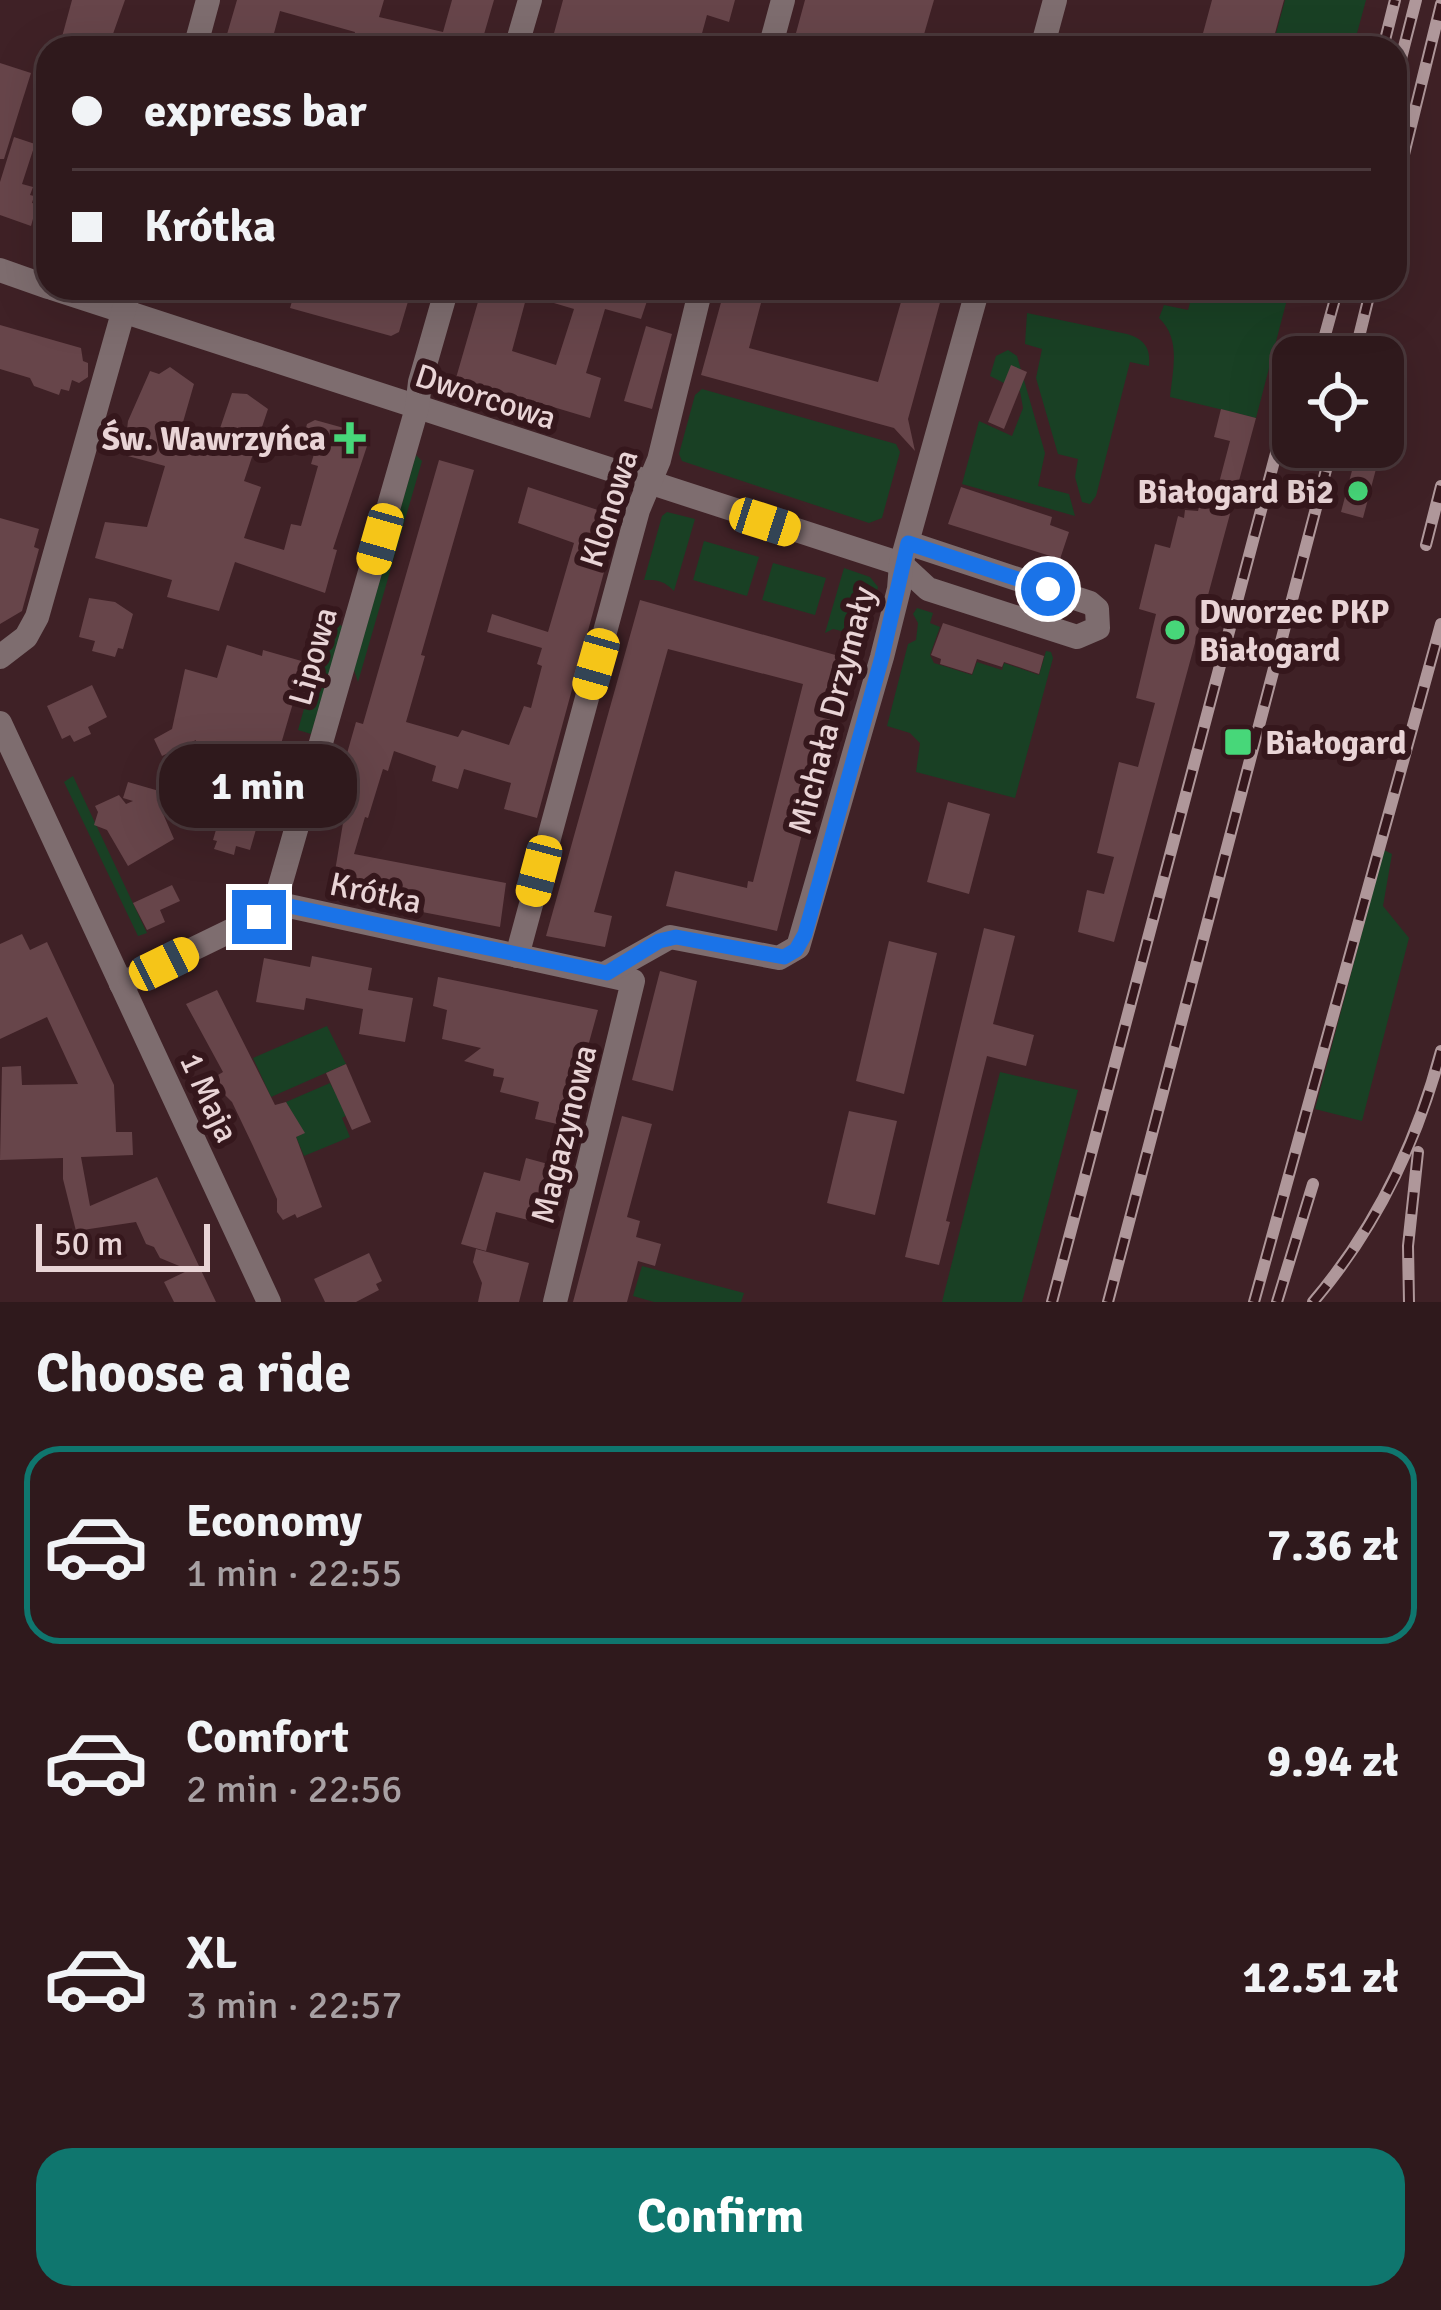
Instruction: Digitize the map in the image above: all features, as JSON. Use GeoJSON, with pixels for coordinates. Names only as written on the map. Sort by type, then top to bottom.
{"type":"FeatureCollection","features":[{"type":"Feature","properties":{"kind":"street"},"geometry":{"type":"LineString","coordinates":[[198,36],[208,0]]}},
{"type":"Feature","properties":{"kind":"street"},"geometry":{"type":"LineString","coordinates":[[520,36],[530,0]]}},
{"type":"Feature","properties":{"kind":"street"},"geometry":{"type":"LineString","coordinates":[[773,36],[783,0]]}},
{"type":"Feature","properties":{"kind":"street"},"geometry":{"type":"LineString","coordinates":[[1045,36],[1055,0]]}},
{"type":"Feature","properties":{"kind":"street","name":"Dworcowa"},"geometry":{"type":"LineString","coordinates":[[0,270],[36,282]]}},
{"type":"Feature","properties":{"kind":"street"},"geometry":{"type":"LineString","coordinates":[[0,657],[26,638],[37,617],[127,300]]}},
{"type":"Feature","properties":{"kind":"street","name":"Dworcowa"},"geometry":{"type":"LineString","coordinates":[[127,300],[417,408],[651,485],[904,554]]}},
{"type":"Feature","properties":{"kind":"street","name":"Lipowa"},"geometry":{"type":"LineString","coordinates":[[275,903],[444,300]]}},
{"type":"Feature","properties":{"kind":"street","name":"Klonowa"},"geometry":{"type":"LineString","coordinates":[[517,956],[638,511],[651,485],[698,300]]}},
{"type":"Feature","properties":{"kind":"street","name":"Michała Drzymały"},"geometry":{"type":"LineString","coordinates":[[607,973],[670,937],[779,958],[798,947],[877,675],[904,554],[975,300]]}},
{"type":"Feature","properties":{"kind":"street"},"geometry":{"type":"LineString","coordinates":[[904,554],[1090,603],[1097,609],[1098,628],[1077,637],[928,589],[904,554]]}},
{"type":"Feature","properties":{"kind":"street","name":"1 Maja"},"geometry":{"type":"LineString","coordinates":[[0,723],[269,1302]]}},
{"type":"Feature","properties":{"kind":"street"},"geometry":{"type":"LineString","coordinates":[[121,984],[259,917],[275,903]]}},
{"type":"Feature","properties":{"kind":"street","name":"Krótka"},"geometry":{"type":"LineString","coordinates":[[275,903],[633,982]]}},
{"type":"Feature","properties":{"kind":"street","name":"Magazynowa"},"geometry":{"type":"LineString","coordinates":[[555,1302],[633,982]]}},
{"type":"Feature","properties":{"kind":"green space"},"geometry":{"type":"Polygon","coordinates":[[[1285,0],[1366,0],[1356,36],[1275,36],[1285,0]]]}},
{"type":"Feature","properties":{"kind":"green space"},"geometry":{"type":"Polygon","coordinates":[[[1191,300],[1287,300],[1277,336],[1272,336],[1272,357],[1256,418],[1170,397],[1173,344],[1159,318],[1164,305],[1188,310],[1191,300]]]}},
{"type":"Feature","properties":{"kind":"green space"},"geometry":{"type":"Polygon","coordinates":[[[1027,313],[1127,334],[1142,342],[1149,354],[1149,366],[1130,362],[1096,496],[1090,504],[1082,502],[1075,477],[1078,459],[1058,454],[1036,378],[1042,349],[1025,344],[1027,313]]]}},
{"type":"Feature","properties":{"kind":"green space"},"geometry":{"type":"Polygon","coordinates":[[[1008,350],[1017,356],[1045,453],[1038,486],[1069,494],[1075,516],[962,484],[979,421],[1012,436],[1023,408],[1020,391],[990,376],[996,356],[1008,350]]]}},
{"type":"Feature","properties":{"kind":"green space"},"geometry":{"type":"Polygon","coordinates":[[[702,389],[896,444],[900,452],[882,518],[869,523],[682,461],[679,454],[695,395],[702,389]]]}},
{"type":"Feature","properties":{"kind":"green space"},"geometry":{"type":"Polygon","coordinates":[[[416,455],[422,461],[358,682],[354,670],[416,455]]]}},
{"type":"Feature","properties":{"kind":"green space"},"geometry":{"type":"Polygon","coordinates":[[[667,512],[695,519],[674,591],[660,581],[644,580],[667,512]]]}},
{"type":"Feature","properties":{"kind":"green space"},"geometry":{"type":"Polygon","coordinates":[[[704,541],[759,557],[747,596],[693,580],[704,541]]]}},
{"type":"Feature","properties":{"kind":"green space"},"geometry":{"type":"Polygon","coordinates":[[[773,563],[826,578],[815,615],[762,600],[773,563]]]}},
{"type":"Feature","properties":{"kind":"green space"},"geometry":{"type":"Polygon","coordinates":[[[844,568],[870,577],[878,587],[864,644],[850,640],[846,632],[833,629],[825,633],[844,568]]]}},
{"type":"Feature","properties":{"kind":"green space"},"geometry":{"type":"Polygon","coordinates":[[[917,608],[933,613],[930,623],[940,627],[930,655],[934,663],[972,675],[977,662],[1002,670],[1004,663],[1039,675],[1046,651],[1051,652],[1015,798],[916,772],[920,743],[910,733],[887,726],[908,644],[916,640],[918,623],[913,614],[917,608]]]}},
{"type":"Feature","properties":{"kind":"green space"},"geometry":{"type":"Polygon","coordinates":[[[330,617],[343,627],[311,734],[298,730],[330,617]]]}},
{"type":"Feature","properties":{"kind":"green space"},"geometry":{"type":"Polygon","coordinates":[[[73,776],[147,933],[138,936],[64,782],[73,776]]]}},
{"type":"Feature","properties":{"kind":"green space"},"geometry":{"type":"Polygon","coordinates":[[[1384,850],[1392,854],[1383,906],[1409,938],[1362,1121],[1315,1109],[1384,850]]]}},
{"type":"Feature","properties":{"kind":"green space"},"geometry":{"type":"Polygon","coordinates":[[[327,1026],[346,1064],[271,1097],[253,1058],[327,1026]]]}},
{"type":"Feature","properties":{"kind":"green space"},"geometry":{"type":"Polygon","coordinates":[[[1000,1072],[1078,1090],[1022,1302],[942,1302],[1000,1072]]]}},
{"type":"Feature","properties":{"kind":"green space"},"geometry":{"type":"Polygon","coordinates":[[[330,1083],[347,1115],[342,1118],[350,1137],[304,1156],[296,1137],[304,1133],[286,1102],[330,1083]]]}},
{"type":"Feature","properties":{"kind":"green space"},"geometry":{"type":"Polygon","coordinates":[[[642,1266],[744,1293],[741,1302],[654,1302],[633,1296],[642,1266]]]}},
{"type":"Feature","properties":{"kind":"building"},"geometry":{"type":"Polygon","coordinates":[[[72,0],[125,0],[112,36],[62,36],[72,0]]]}},
{"type":"Feature","properties":{"kind":"building"},"geometry":{"type":"Polygon","coordinates":[[[237,0],[384,0],[379,17],[443,32],[452,0],[494,0],[484,36],[354,36],[355,32],[280,11],[273,36],[226,36],[237,0]]]}},
{"type":"Feature","properties":{"kind":"building"},"geometry":{"type":"Polygon","coordinates":[[[563,0],[735,0],[729,22],[707,15],[701,36],[553,36],[563,0]]]}},
{"type":"Feature","properties":{"kind":"building"},"geometry":{"type":"Polygon","coordinates":[[[805,0],[934,0],[924,36],[795,36],[805,0]]]}},
{"type":"Feature","properties":{"kind":"building"},"geometry":{"type":"Polygon","coordinates":[[[1212,0],[1284,0],[1274,36],[1202,36],[1212,0]]]}},
{"type":"Feature","properties":{"kind":"building"},"geometry":{"type":"Polygon","coordinates":[[[0,63],[31,73],[4,159],[0,159],[0,63]]]}},
{"type":"Feature","properties":{"kind":"building"},"geometry":{"type":"Polygon","coordinates":[[[14,137],[35,144],[22,184],[33,187],[30,195],[36,208],[31,226],[0,215],[0,182],[14,137]]]}},
{"type":"Feature","properties":{"kind":"building"},"geometry":{"type":"Polygon","coordinates":[[[292,300],[408,300],[399,332],[391,336],[290,308],[292,300]]]}},
{"type":"Feature","properties":{"kind":"building"},"geometry":{"type":"Polygon","coordinates":[[[479,300],[526,300],[512,351],[556,365],[574,309],[544,300],[647,300],[641,319],[605,309],[586,373],[601,378],[590,418],[456,378],[479,300]]]}},
{"type":"Feature","properties":{"kind":"building"},"geometry":{"type":"Polygon","coordinates":[[[722,300],[762,300],[749,348],[878,382],[902,300],[941,300],[908,419],[915,451],[894,428],[701,375],[722,300]]]}},
{"type":"Feature","properties":{"kind":"building"},"geometry":{"type":"Polygon","coordinates":[[[0,325],[81,348],[88,377],[79,383],[72,380],[69,391],[61,389],[59,395],[34,386],[30,378],[0,369],[0,325]]]}},
{"type":"Feature","properties":{"kind":"building"},"geometry":{"type":"Polygon","coordinates":[[[646,326],[672,334],[652,409],[624,401],[646,326]]]}},
{"type":"Feature","properties":{"kind":"building"},"geometry":{"type":"Polygon","coordinates":[[[1011,365],[1027,372],[1004,429],[988,422],[1011,365]]]}},
{"type":"Feature","properties":{"kind":"building"},"geometry":{"type":"Polygon","coordinates":[[[170,367],[194,384],[179,436],[214,446],[232,393],[247,394],[268,409],[244,481],[261,487],[244,538],[284,550],[291,524],[301,526],[318,466],[311,464],[314,454],[300,451],[307,424],[315,420],[362,433],[368,443],[333,549],[337,550],[325,593],[235,562],[219,611],[167,597],[172,580],[95,558],[105,522],[147,527],[165,466],[124,455],[128,421],[150,371],[159,374],[170,367]]]}},
{"type":"Feature","properties":{"kind":"building"},"geometry":{"type":"Polygon","coordinates":[[[1221,409],[1256,418],[1114,942],[1078,932],[1087,890],[1104,894],[1114,857],[1097,853],[1119,762],[1138,767],[1155,703],[1136,698],[1156,614],[1139,609],[1155,544],[1170,548],[1178,516],[1184,518],[1185,510],[1198,511],[1201,499],[1214,502],[1230,441],[1214,437],[1221,409]]]}},
{"type":"Feature","properties":{"kind":"building"},"geometry":{"type":"Polygon","coordinates":[[[439,460],[474,470],[406,722],[458,737],[462,730],[509,745],[524,706],[531,708],[542,648],[487,632],[492,614],[548,632],[574,543],[518,523],[528,487],[619,517],[537,818],[504,809],[511,783],[464,769],[458,789],[432,781],[436,766],[394,751],[388,771],[383,769],[354,854],[506,883],[500,927],[339,896],[344,873],[335,871],[344,817],[330,813],[356,722],[363,724],[439,460]]]}},
{"type":"Feature","properties":{"kind":"building","name":"Białogard Bi2"},"geometry":{"type":"Polygon","coordinates":[[[1353,468],[1376,469],[1363,518],[1341,512],[1353,468]]]}},
{"type":"Feature","properties":{"kind":"building"},"geometry":{"type":"Polygon","coordinates":[[[961,487],[1052,517],[1050,525],[1069,532],[1060,559],[948,524],[961,487]]]}},
{"type":"Feature","properties":{"kind":"building"},"geometry":{"type":"Polygon","coordinates":[[[0,518],[39,529],[34,547],[39,549],[22,611],[0,624],[0,518]]]}},
{"type":"Feature","properties":{"kind":"building"},"geometry":{"type":"Polygon","coordinates":[[[89,598],[115,602],[133,614],[123,649],[118,648],[115,657],[92,651],[95,641],[79,637],[89,598]]]}},
{"type":"Feature","properties":{"kind":"building"},"geometry":{"type":"Polygon","coordinates":[[[640,600],[846,658],[842,693],[837,693],[822,751],[827,753],[823,770],[819,768],[777,931],[666,906],[675,871],[747,888],[748,881],[753,882],[803,684],[668,649],[594,912],[612,916],[605,947],[546,936],[640,600]]]}},
{"type":"Feature","properties":{"kind":"building"},"geometry":{"type":"Polygon","coordinates":[[[943,623],[1044,656],[1039,674],[977,659],[972,674],[940,664],[941,659],[931,655],[943,623]]]}},
{"type":"Feature","properties":{"kind":"building"},"geometry":{"type":"Polygon","coordinates":[[[227,645],[305,662],[250,850],[236,846],[234,855],[214,849],[220,816],[206,823],[161,809],[174,839],[128,866],[107,830],[94,825],[95,806],[119,795],[126,804],[133,801],[123,798],[128,782],[180,797],[196,740],[162,756],[154,739],[172,729],[185,669],[217,678],[227,645]]]}},
{"type":"Feature","properties":{"kind":"building"},"geometry":{"type":"Polygon","coordinates":[[[92,685],[107,717],[88,727],[91,734],[74,742],[70,735],[62,739],[47,706],[92,685]]]}},
{"type":"Feature","properties":{"kind":"building"},"geometry":{"type":"Polygon","coordinates":[[[948,802],[990,814],[969,894],[927,882],[948,802]]]}},
{"type":"Feature","properties":{"kind":"building"},"geometry":{"type":"Polygon","coordinates":[[[172,885],[180,901],[160,910],[165,922],[147,930],[133,903],[172,885]]]}},
{"type":"Feature","properties":{"kind":"building"},"geometry":{"type":"Polygon","coordinates":[[[984,928],[1015,936],[993,1024],[1034,1035],[1026,1066],[987,1056],[939,1265],[905,1257],[984,928]]]}},
{"type":"Feature","properties":{"kind":"building"},"geometry":{"type":"Polygon","coordinates":[[[22,934],[30,950],[47,942],[114,1085],[116,1132],[132,1132],[133,1155],[81,1157],[90,1206],[157,1177],[216,1302],[174,1302],[164,1282],[189,1270],[160,1258],[146,1244],[136,1222],[76,1231],[63,1179],[63,1158],[0,1160],[2,1067],[21,1066],[22,1085],[78,1084],[47,1017],[0,1039],[0,944],[22,934]]]}},
{"type":"Feature","properties":{"kind":"building"},"geometry":{"type":"Polygon","coordinates":[[[889,941],[937,953],[904,1094],[856,1081],[889,941]]]}},
{"type":"Feature","properties":{"kind":"building"},"geometry":{"type":"Polygon","coordinates":[[[312,956],[372,968],[368,990],[413,998],[405,1042],[359,1034],[363,1009],[306,998],[304,1010],[256,1002],[264,958],[310,967],[312,956]]]}},
{"type":"Feature","properties":{"kind":"building"},"geometry":{"type":"Polygon","coordinates":[[[660,971],[697,981],[673,1091],[632,1080],[660,971]]]}},
{"type":"Feature","properties":{"kind":"building"},"geometry":{"type":"Polygon","coordinates":[[[438,977],[598,1010],[566,1126],[535,1119],[539,1102],[500,1092],[504,1078],[493,1076],[494,1069],[464,1061],[481,1048],[442,1039],[447,1010],[433,1006],[438,977]]]}},
{"type":"Feature","properties":{"kind":"building"},"geometry":{"type":"Polygon","coordinates":[[[217,990],[275,1105],[286,1102],[305,1133],[296,1137],[322,1207],[297,1218],[295,1214],[283,1220],[277,1212],[277,1199],[253,1146],[232,1102],[222,1092],[218,1075],[223,1072],[186,1004],[217,990]]]}},
{"type":"Feature","properties":{"kind":"building"},"geometry":{"type":"Polygon","coordinates":[[[346,1064],[371,1122],[352,1130],[326,1073],[346,1064]]]}},
{"type":"Feature","properties":{"kind":"building"},"geometry":{"type":"Polygon","coordinates":[[[849,1111],[897,1121],[875,1215],[827,1203],[849,1111]]]}},
{"type":"Feature","properties":{"kind":"building"},"geometry":{"type":"Polygon","coordinates":[[[622,1116],[652,1124],[627,1217],[640,1221],[636,1237],[661,1244],[655,1266],[638,1261],[627,1302],[573,1302],[622,1116]]]}},
{"type":"Feature","properties":{"kind":"building"},"geometry":{"type":"Polygon","coordinates":[[[526,1158],[548,1164],[546,1174],[553,1176],[540,1223],[496,1212],[486,1251],[461,1244],[484,1172],[520,1181],[526,1158]]]}},
{"type":"Feature","properties":{"kind":"building"},"geometry":{"type":"Polygon","coordinates":[[[476,1249],[529,1263],[519,1302],[478,1302],[482,1283],[473,1262],[476,1249]]]}},
{"type":"Feature","properties":{"kind":"building"},"geometry":{"type":"Polygon","coordinates":[[[369,1253],[382,1281],[376,1284],[379,1290],[356,1302],[325,1302],[314,1279],[369,1253]]]}},
{"type":"Feature","properties":{"kind":"railway"},"geometry":{"type":"LineString","coordinates":[[1386,36],[1395,0]]}},
{"type":"Feature","properties":{"kind":"railway"},"geometry":{"type":"LineString","coordinates":[[1407,36],[1416,0]]}},
{"type":"Feature","properties":{"kind":"railway"},"geometry":{"type":"LineString","coordinates":[[1407,142],[1441,4]]}},
{"type":"Feature","properties":{"kind":"railway"},"geometry":{"type":"LineString","coordinates":[[1325,336],[1335,300]]}},
{"type":"Feature","properties":{"kind":"railway"},"geometry":{"type":"LineString","coordinates":[[1359,336],[1368,300]]}},
{"type":"Feature","properties":{"kind":"railway"},"geometry":{"type":"LineString","coordinates":[[1052,1302],[1272,468]]}},
{"type":"Feature","properties":{"kind":"railway"},"geometry":{"type":"LineString","coordinates":[[1108,1302],[1326,468]]}},
{"type":"Feature","properties":{"kind":"railway"},"geometry":{"type":"LineString","coordinates":[[1426,545],[1441,486]]}},
{"type":"Feature","properties":{"kind":"railway"},"geometry":{"type":"LineString","coordinates":[[1254,1302],[1441,624]]}},
{"type":"Feature","properties":{"kind":"railway"},"geometry":{"type":"LineString","coordinates":[[1313,1302],[1356,1245],[1391,1184],[1441,1051]]}},
{"type":"Feature","properties":{"kind":"railway"},"geometry":{"type":"LineString","coordinates":[[1409,1302],[1408,1246],[1418,1152]]}},
{"type":"Feature","properties":{"kind":"railway"},"geometry":{"type":"LineString","coordinates":[[1277,1302],[1313,1184]]}},
{"type":"Feature","properties":{"kind":"place","name":"Św. Wawrzyńca"},"geometry":{"type":"Point","coordinates":[350,438]}},
{"type":"Feature","properties":{"kind":"place","name":"Białogard Bi2"},"geometry":{"type":"Point","coordinates":[1358,491]}},
{"type":"Feature","properties":{"kind":"place","name":"Dworzec PKP Białogard"},"geometry":{"type":"Point","coordinates":[1175,630]}},
{"type":"Feature","properties":{"kind":"place","name":"Białogard"},"geometry":{"type":"Point","coordinates":[1238,742]}},
{"type":"Feature","properties":{"kind":"route"},"geometry":{"type":"LineString","coordinates":[[259,917],[275,903],[607,973],[670,937],[784,957],[796,950],[805,934],[882,657],[908,543],[1048,589]]}}]}
